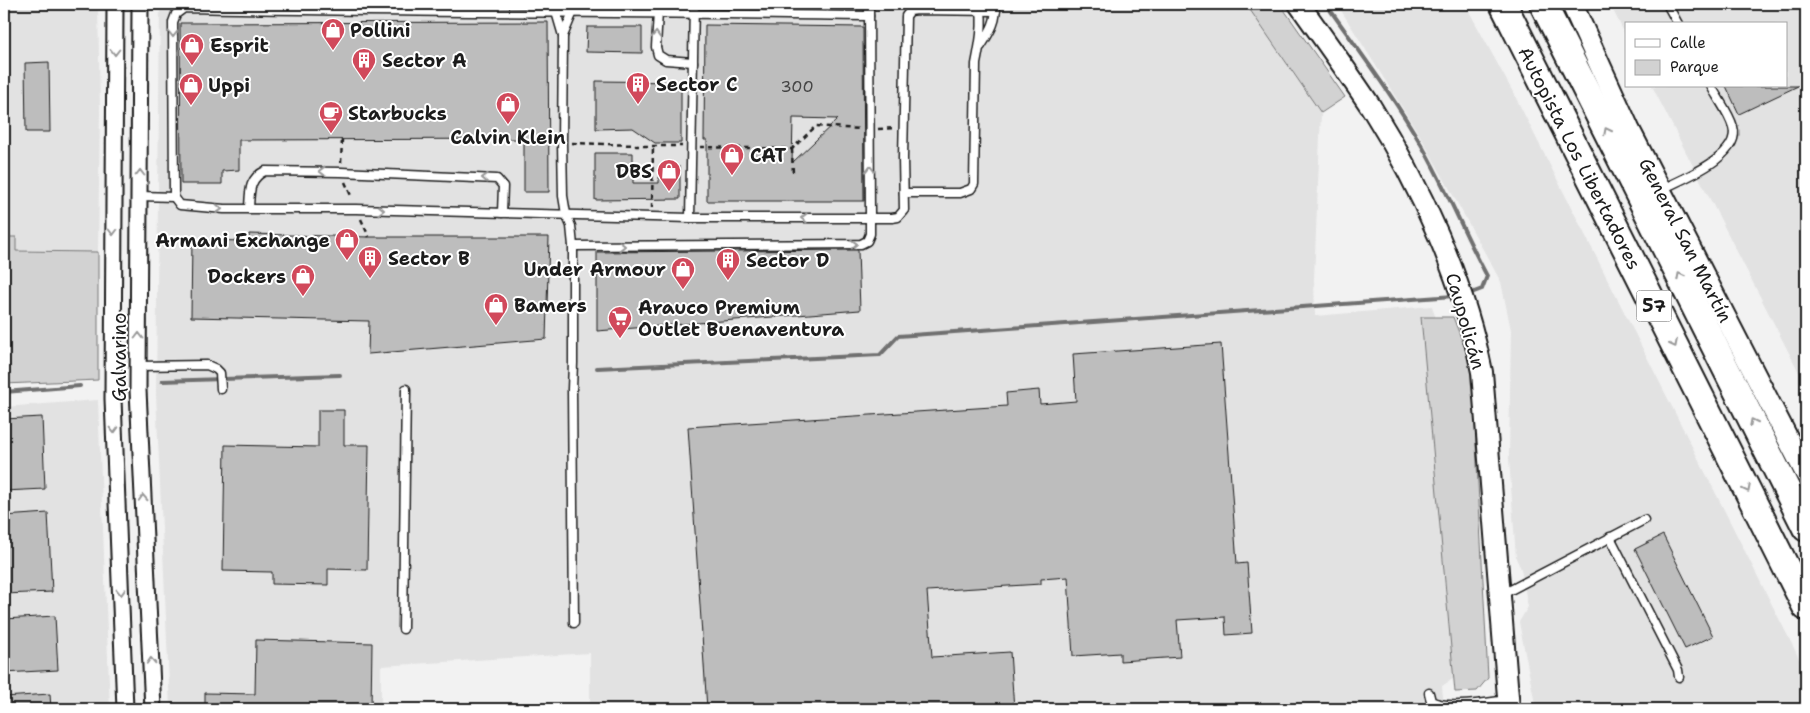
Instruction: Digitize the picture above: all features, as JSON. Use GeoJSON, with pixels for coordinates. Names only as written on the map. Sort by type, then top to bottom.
{"type":"FeatureCollection","features":[{"type":"Feature","properties":{"kind":"highway","name":"Autopista Los Libertadores"},"geometry":{"type":"LineString","coordinates":[[1502,4],[1806,607]]}},
{"type":"Feature","properties":{"kind":"highway","name":"Autopista Los Libertadores"},"geometry":{"type":"LineString","coordinates":[[1543,4],[1806,528]]}},
{"type":"Feature","properties":{"kind":"main road","name":"Caupolicán"},"geometry":{"type":"LineString","coordinates":[[1299,4],[1351,77],[1389,138],[1421,200],[1455,275],[1473,333],[1482,372],[1509,704]]}},
{"type":"Feature","properties":{"kind":"main road","name":"General San Martín"},"geometry":{"type":"LineString","coordinates":[[1572,4],[1629,129],[1806,474]]}},
{"type":"Feature","properties":{"kind":"street","name":"Galvarino"},"geometry":{"type":"LineString","coordinates":[[115,4],[113,367],[125,709]]}},
{"type":"Feature","properties":{"kind":"street","name":"Galvarino"},"geometry":{"type":"LineString","coordinates":[[140,4],[138,366],[153,709]]}},
{"type":"Feature","properties":{"kind":"street"},"geometry":{"type":"LineString","coordinates":[[113,367],[138,366]]}},
{"type":"Feature","properties":{"kind":"lane"},"geometry":{"type":"LineString","coordinates":[[690,218],[694,4]]}},
{"type":"Feature","properties":{"kind":"lane"},"geometry":{"type":"LineString","coordinates":[[573,246],[861,244],[867,241],[869,238],[870,218],[869,4]]}},
{"type":"Feature","properties":{"kind":"lane"},"geometry":{"type":"LineString","coordinates":[[1667,4],[1677,22]]}},
{"type":"Feature","properties":{"kind":"lane"},"geometry":{"type":"LineString","coordinates":[[904,193],[960,193],[971,189],[974,184],[976,64],[980,48],[981,7]]}},
{"type":"Feature","properties":{"kind":"lane"},"geometry":{"type":"LineString","coordinates":[[869,16],[694,13],[573,8],[184,8],[176,14],[173,22],[174,197],[180,205],[190,207],[249,209],[366,209],[690,218],[898,217],[904,210],[906,16],[910,11],[917,10],[996,8],[992,28],[980,48]]}},
{"type":"Feature","properties":{"kind":"lane"},"geometry":{"type":"LineString","coordinates":[[556,8],[563,36],[563,196],[566,214],[571,226],[573,246],[574,622]]}},
{"type":"Feature","properties":{"kind":"lane"},"geometry":{"type":"LineString","coordinates":[[563,36],[573,8]]}},
{"type":"Feature","properties":{"kind":"lane"},"geometry":{"type":"LineString","coordinates":[[658,12],[656,47],[658,55],[666,60],[693,62]]}},
{"type":"Feature","properties":{"kind":"lane"},"geometry":{"type":"LineString","coordinates":[[1661,190],[1717,161],[1730,146],[1734,137],[1734,128],[1712,88]]}},
{"type":"Feature","properties":{"kind":"lane"},"geometry":{"type":"LineString","coordinates":[[249,209],[251,184],[257,175],[265,171],[341,172],[497,179],[503,186],[502,213]]}},
{"type":"Feature","properties":{"kind":"lane"},"geometry":{"type":"LineString","coordinates":[[140,196],[174,197]]}},
{"type":"Feature","properties":{"kind":"lane"},"geometry":{"type":"LineString","coordinates":[[138,366],[207,365],[216,368],[220,373],[221,389]]}},
{"type":"Feature","properties":{"kind":"lane"},"geometry":{"type":"LineString","coordinates":[[403,628],[406,390]]}},
{"type":"Feature","properties":{"kind":"lane"},"geometry":{"type":"LineString","coordinates":[[1501,595],[1644,520]]}},
{"type":"Feature","properties":{"kind":"lane"},"geometry":{"type":"LineString","coordinates":[[1610,537],[1678,670],[1679,677]]}},
{"type":"Feature","properties":{"kind":"lane"},"geometry":{"type":"LineString","coordinates":[[1429,693],[1431,701],[1438,704],[1509,704]]}},
{"type":"Feature","properties":{"kind":"path"},"geometry":{"type":"LineString","coordinates":[[562,143],[792,149],[816,126],[870,129],[904,127]]}},
{"type":"Feature","properties":{"kind":"path"},"geometry":{"type":"LineString","coordinates":[[341,172],[342,139]]}},
{"type":"Feature","properties":{"kind":"path"},"geometry":{"type":"LineString","coordinates":[[652,217],[653,146]]}},
{"type":"Feature","properties":{"kind":"path"},"geometry":{"type":"LineString","coordinates":[[792,149],[792,175]]}},
{"type":"Feature","properties":{"kind":"shaded area"},"geometry":{"type":"Polygon","coordinates":[[[4,4],[98,4],[100,110],[98,252],[16,251],[16,237],[4,237],[4,4]]]}},
{"type":"Feature","properties":{"kind":"shaded area"},"geometry":{"type":"Polygon","coordinates":[[[160,4],[1246,4],[1321,113],[1314,279],[1315,316],[1432,306],[1450,364],[1476,664],[1442,686],[1444,709],[590,709],[590,653],[381,666],[381,709],[170,709],[156,394],[160,4]]]}},
{"type":"Feature","properties":{"kind":"shaded area"},"geometry":{"type":"Polygon","coordinates":[[[1337,4],[1465,4],[1515,96],[1806,672],[1806,709],[1536,709],[1519,622],[1528,607],[1521,569],[1516,558],[1509,458],[1511,330],[1501,282],[1422,139],[1337,4]]]}},
{"type":"Feature","properties":{"kind":"shaded area"},"geometry":{"type":"Polygon","coordinates":[[[1610,4],[1806,4],[1806,386],[1653,88],[1788,88],[1788,22],[1625,22],[1625,34],[1610,4]]]}},
{"type":"Feature","properties":{"kind":"shaded area"},"geometry":{"type":"Polygon","coordinates":[[[98,400],[110,709],[4,709],[4,407],[98,400]]]}},
{"type":"Feature","properties":{"kind":"green space"},"geometry":{"type":"Polygon","coordinates":[[[1246,4],[1280,4],[1345,97],[1321,113],[1246,4]]]}},
{"type":"Feature","properties":{"kind":"green space"},"geometry":{"type":"Polygon","coordinates":[[[4,237],[16,237],[16,251],[98,252],[98,380],[4,384],[4,237]]]}},
{"type":"Feature","properties":{"kind":"green space"},"geometry":{"type":"Polygon","coordinates":[[[1421,317],[1453,317],[1472,367],[1488,678],[1477,691],[1455,692],[1421,317]]]}},
{"type":"Feature","properties":{"kind":"building","name":"Sector A"},"geometry":{"type":"Polygon","coordinates":[[[548,22],[549,192],[524,192],[524,139],[239,140],[239,170],[222,171],[222,184],[181,184],[180,23],[548,22]]]}},
{"type":"Feature","properties":{"kind":"building"},"geometry":{"type":"Polygon","coordinates":[[[705,25],[863,27],[864,201],[707,201],[707,140],[704,140],[705,25]],[[793,118],[792,163],[838,119],[793,118]]]}},
{"type":"Feature","properties":{"kind":"building"},"geometry":{"type":"Polygon","coordinates":[[[587,27],[642,27],[642,53],[586,52],[587,27]]]}},
{"type":"Feature","properties":{"kind":"building"},"geometry":{"type":"Polygon","coordinates":[[[49,62],[50,132],[26,132],[25,63],[49,62]]]}},
{"type":"Feature","properties":{"kind":"building","name":"Sector C"},"geometry":{"type":"Polygon","coordinates":[[[596,81],[681,82],[681,143],[655,143],[633,128],[596,129],[596,81]]]}},
{"type":"Feature","properties":{"kind":"building"},"geometry":{"type":"Polygon","coordinates":[[[1788,86],[1798,86],[1739,114],[1727,88],[1788,88],[1788,86]]]}},
{"type":"Feature","properties":{"kind":"building"},"geometry":{"type":"Polygon","coordinates":[[[595,153],[633,153],[633,183],[659,183],[659,167],[680,167],[680,199],[595,200],[595,153]]]}},
{"type":"Feature","properties":{"kind":"building","name":"Sector B"},"geometry":{"type":"Polygon","coordinates":[[[249,234],[369,237],[549,237],[546,339],[368,354],[369,321],[191,317],[192,240],[249,241],[249,234]]]}},
{"type":"Feature","properties":{"kind":"building","name":"Sector D"},"geometry":{"type":"Polygon","coordinates":[[[858,250],[860,310],[597,331],[597,252],[858,250]]]}},
{"type":"Feature","properties":{"kind":"building"},"geometry":{"type":"Polygon","coordinates":[[[1221,344],[1237,564],[1247,563],[1252,633],[1226,635],[1225,617],[1177,620],[1180,657],[1120,661],[1120,653],[1073,656],[1068,577],[1041,579],[1041,584],[927,591],[932,657],[1010,652],[1014,709],[707,709],[688,427],[1007,406],[1006,393],[1039,390],[1040,404],[1076,401],[1073,354],[1221,344]]]}},
{"type":"Feature","properties":{"kind":"building"},"geometry":{"type":"Polygon","coordinates":[[[318,410],[344,410],[344,445],[369,445],[367,570],[328,569],[328,585],[272,584],[272,572],[223,571],[225,445],[318,447],[318,410]]]}},
{"type":"Feature","properties":{"kind":"building"},"geometry":{"type":"Polygon","coordinates":[[[42,417],[45,489],[4,491],[4,419],[42,417]]]}},
{"type":"Feature","properties":{"kind":"building"},"geometry":{"type":"Polygon","coordinates":[[[48,513],[52,592],[4,594],[4,516],[48,513]]]}},
{"type":"Feature","properties":{"kind":"building"},"geometry":{"type":"Polygon","coordinates":[[[1663,535],[1713,636],[1685,649],[1635,549],[1663,535]]]}},
{"type":"Feature","properties":{"kind":"building"},"geometry":{"type":"Polygon","coordinates":[[[55,616],[58,670],[4,673],[4,619],[55,616]]]}},
{"type":"Feature","properties":{"kind":"building"},"geometry":{"type":"Polygon","coordinates":[[[256,640],[372,643],[371,709],[205,709],[205,693],[255,694],[256,640]]]}},
{"type":"Feature","properties":{"kind":"building"},"geometry":{"type":"Polygon","coordinates":[[[50,694],[51,709],[4,709],[4,697],[50,694]]]}},
{"type":"Feature","properties":{"kind":"waterway"},"geometry":{"type":"LineString","coordinates":[[1326,4],[1388,92],[1422,146],[1487,276],[1482,289],[1466,295]]}},
{"type":"Feature","properties":{"kind":"waterway"},"geometry":{"type":"LineString","coordinates":[[597,368],[880,355],[898,336],[1454,296]]}},
{"type":"Feature","properties":{"kind":"waterway"},"geometry":{"type":"LineString","coordinates":[[162,381],[340,375]]}},
{"type":"Feature","properties":{"kind":"waterway"},"geometry":{"type":"LineString","coordinates":[[4,392],[80,386]]}},
{"type":"Feature","properties":{"kind":"place","name":"Pollini"},"geometry":{"type":"Point","coordinates":[333,51]}},
{"type":"Feature","properties":{"kind":"place","name":"Esprit"},"geometry":{"type":"Point","coordinates":[192,66]}},
{"type":"Feature","properties":{"kind":"place","name":"Sector A"},"geometry":{"type":"Point","coordinates":[364,81]}},
{"type":"Feature","properties":{"kind":"place","name":"Sector C"},"geometry":{"type":"Point","coordinates":[638,105]}},
{"type":"Feature","properties":{"kind":"place","name":"Uppi"},"geometry":{"type":"Point","coordinates":[191,106]}},
{"type":"Feature","properties":{"kind":"place","name":"Calvin Klein"},"geometry":{"type":"Point","coordinates":[508,125]}},
{"type":"Feature","properties":{"kind":"place","name":"Starbucks"},"geometry":{"type":"Point","coordinates":[331,134]}},
{"type":"Feature","properties":{"kind":"place","name":"CAT"},"geometry":{"type":"Point","coordinates":[732,176]}},
{"type":"Feature","properties":{"kind":"place","name":"DBS"},"geometry":{"type":"Point","coordinates":[669,192]}},
{"type":"Feature","properties":{"kind":"place","name":"Armani Exchange"},"geometry":{"type":"Point","coordinates":[347,261]}},
{"type":"Feature","properties":{"kind":"place","name":"Sector B"},"geometry":{"type":"Point","coordinates":[370,279]}},
{"type":"Feature","properties":{"kind":"place","name":"Sector D"},"geometry":{"type":"Point","coordinates":[728,281]}},
{"type":"Feature","properties":{"kind":"place","name":"Under Armour"},"geometry":{"type":"Point","coordinates":[683,290]}},
{"type":"Feature","properties":{"kind":"place","name":"Dockers"},"geometry":{"type":"Point","coordinates":[303,297]}},
{"type":"Feature","properties":{"kind":"place","name":"Bamers"},"geometry":{"type":"Point","coordinates":[496,326]}},
{"type":"Feature","properties":{"kind":"place","name":"Arauco Premium Outlet Buenaventura"},"geometry":{"type":"Point","coordinates":[620,339]}}]}
